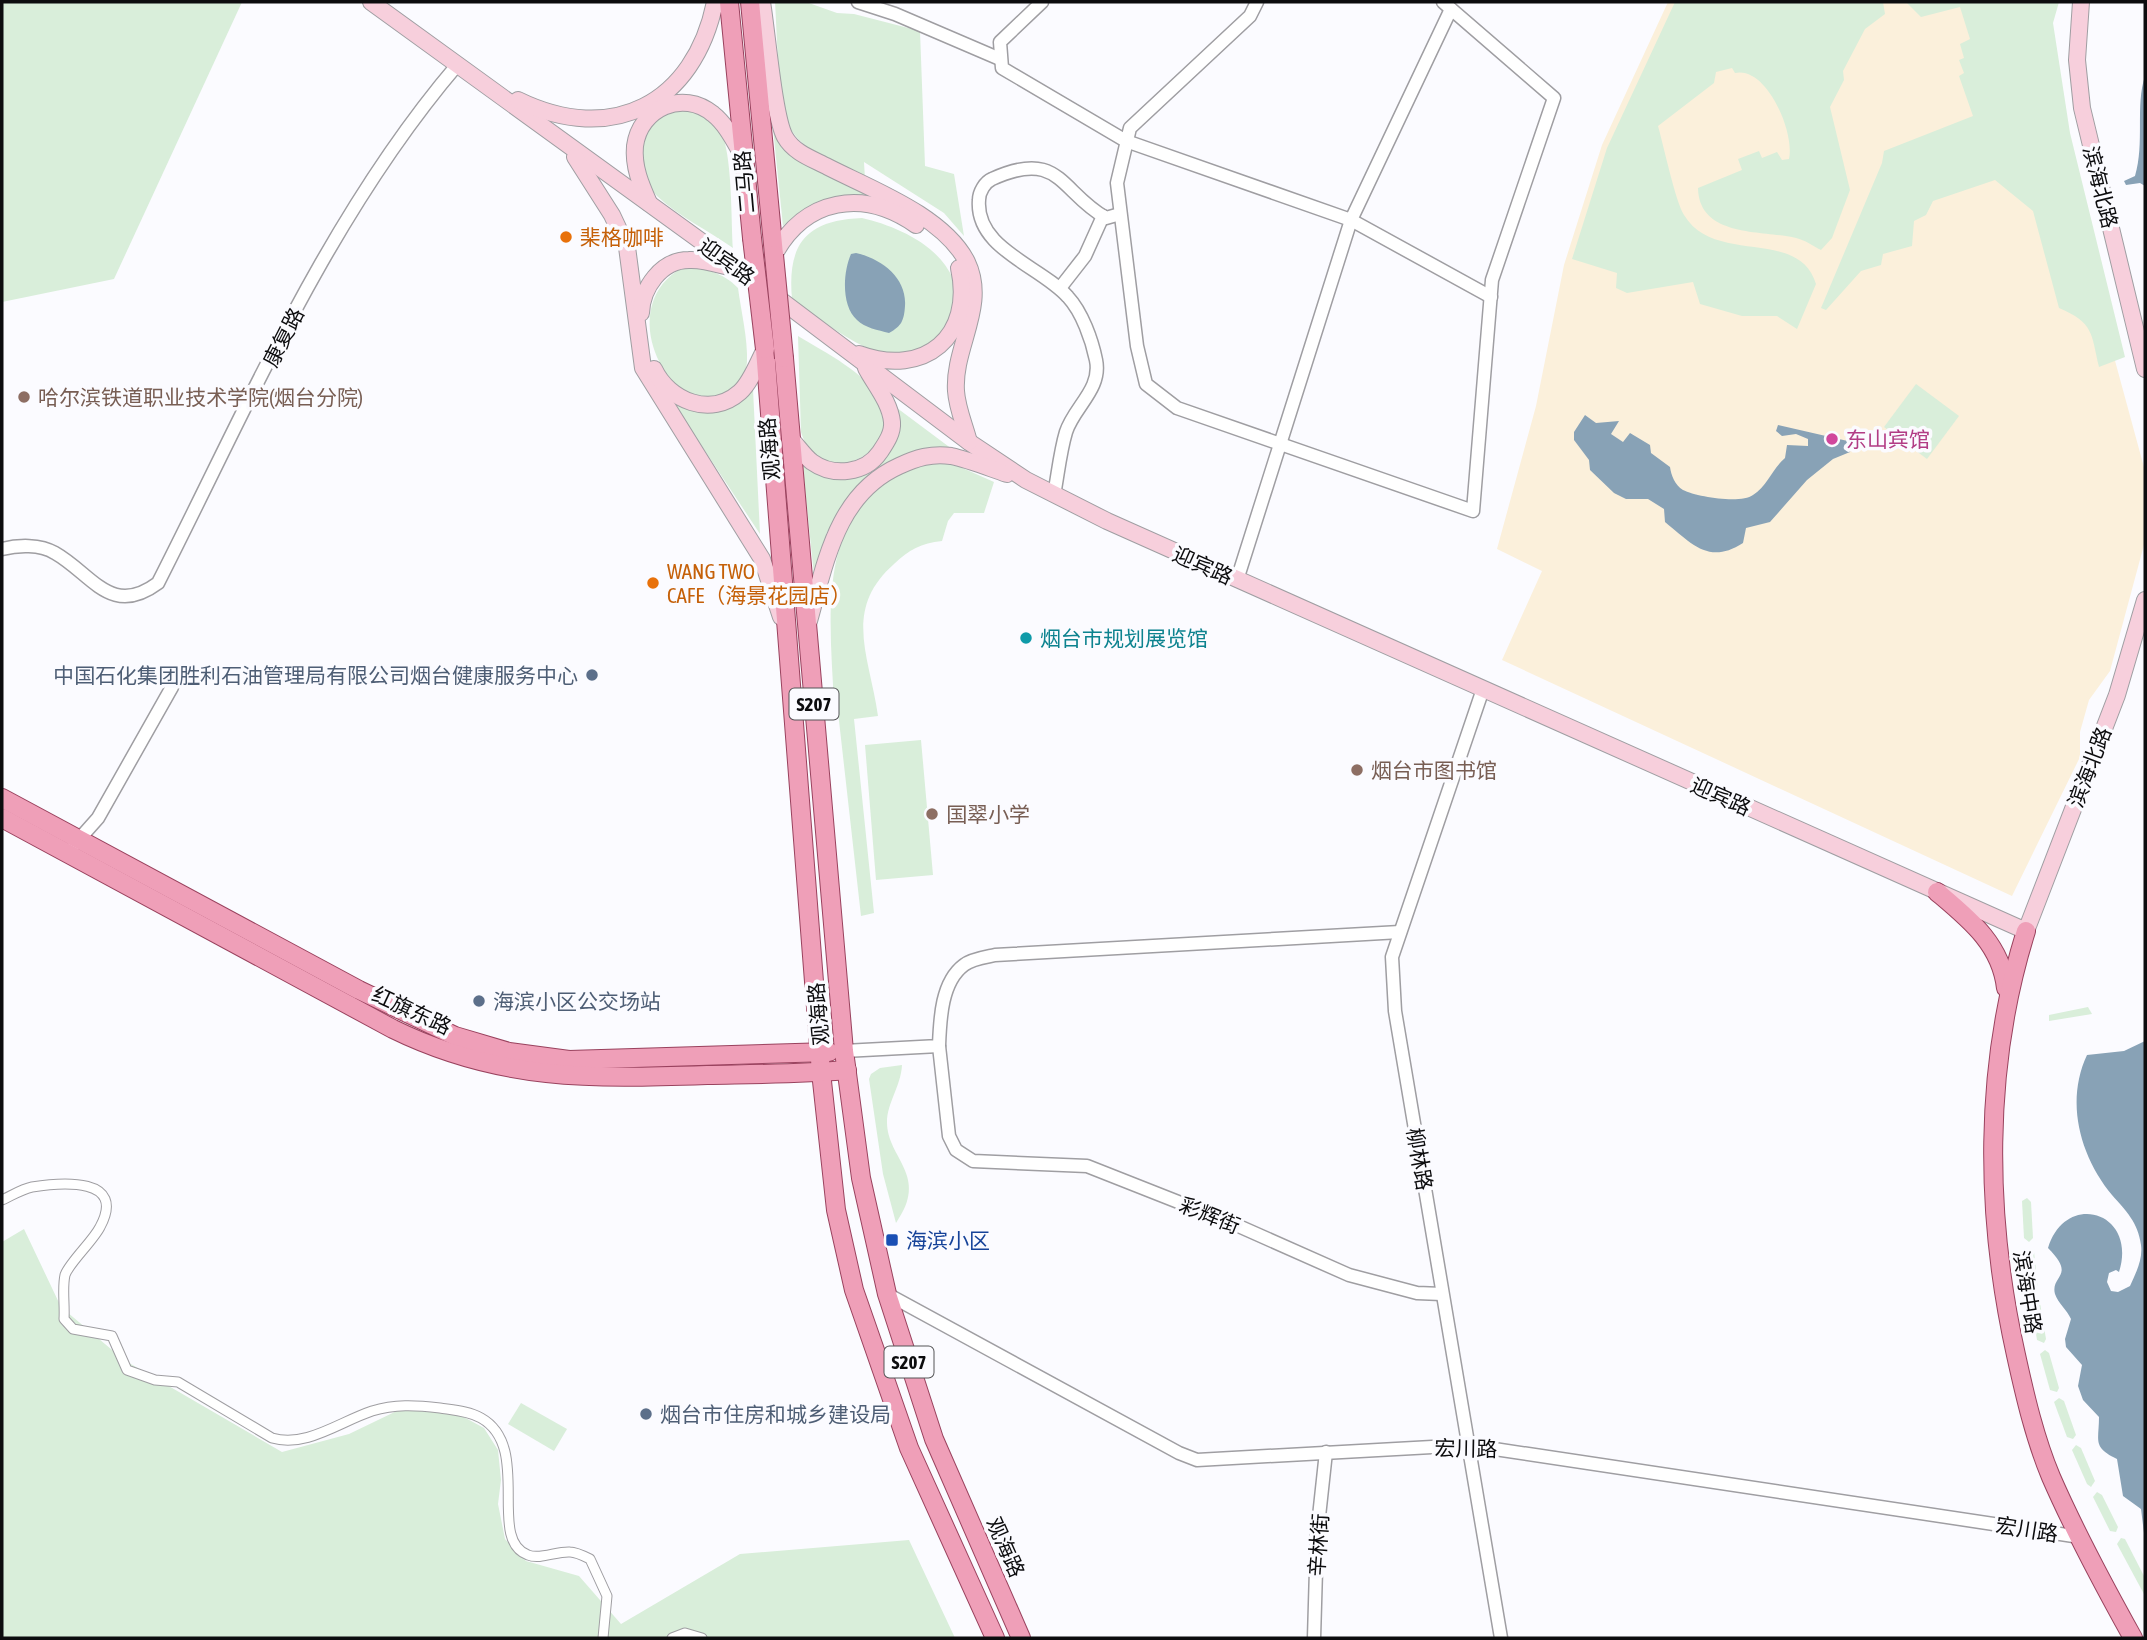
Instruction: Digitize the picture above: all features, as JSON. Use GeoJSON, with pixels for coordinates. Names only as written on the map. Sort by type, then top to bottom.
{"type":"FeatureCollection","features":[{"type":"Feature","properties":{"kind":"main road","name":"迎宾路"},"geometry":{"type":"LineString","coordinates":[[371,2],[570,149],[738,268],[969,443],[1026,480],[1237,580],[2026,931]]}},
{"type":"Feature","properties":{"kind":"main road"},"geometry":{"type":"LineString","coordinates":[[484,84],[537,109],[564,118],[601,119],[639,110],[670,89],[695,59],[709,29],[715,2]]}},
{"type":"Feature","properties":{"kind":"main road","name":"二马路"},"geometry":{"type":"LineString","coordinates":[[729,2],[765,349]]}},
{"type":"Feature","properties":{"kind":"main road","name":"二马路"},"geometry":{"type":"LineString","coordinates":[[750,2],[784,358]]}},
{"type":"Feature","properties":{"kind":"main road"},"geometry":{"type":"LineString","coordinates":[[762,2],[781,126],[792,146],[906,206],[951,240],[967,261],[974,290],[973,308],[958,366],[956,392],[969,443]]}},
{"type":"Feature","properties":{"kind":"main road","name":"滨海北路"},"geometry":{"type":"LineString","coordinates":[[2081,2],[2077,60],[2082,108],[2145,369]]}},
{"type":"Feature","properties":{"kind":"main road"},"geometry":{"type":"LineString","coordinates":[[650,205],[639,181],[635,146],[639,129],[659,108],[687,102],[701,106],[722,122],[746,162]]}},
{"type":"Feature","properties":{"kind":"main road"},"geometry":{"type":"LineString","coordinates":[[570,149],[612,215],[627,247],[643,368],[762,559],[786,636]]}},
{"type":"Feature","properties":{"kind":"main road"},"geometry":{"type":"LineString","coordinates":[[774,255],[789,230],[816,210],[828,206],[866,205],[908,219],[943,247],[959,267],[962,308],[954,330],[930,353],[913,359],[871,358],[841,347]]}},
{"type":"Feature","properties":{"kind":"main road"},"geometry":{"type":"LineString","coordinates":[[738,268],[688,260],[671,264],[659,273],[642,301],[644,344],[656,374],[672,394],[694,404],[708,405],[722,403],[743,390],[765,349]]}},
{"type":"Feature","properties":{"kind":"main road","name":"S207"},"geometry":{"type":"LineString","coordinates":[[765,349],[786,636]]}},
{"type":"Feature","properties":{"kind":"main road","name":"观海路"},"geometry":{"type":"LineString","coordinates":[[784,358],[844,1051],[861,1178],[887,1294],[934,1439],[1021,1638]]}},
{"type":"Feature","properties":{"kind":"main road"},"geometry":{"type":"LineString","coordinates":[[790,438],[811,461],[823,468],[853,471],[876,457],[890,435],[892,424],[888,406],[861,360]]}},
{"type":"Feature","properties":{"kind":"main road"},"geometry":{"type":"LineString","coordinates":[[807,627],[836,530],[850,505],[869,485],[888,471],[916,458],[951,456],[1026,480]]}},
{"type":"Feature","properties":{"kind":"main road","name":"滨海北路"},"geometry":{"type":"LineString","coordinates":[[2026,931],[2116,695],[2145,600]]}},
{"type":"Feature","properties":{"kind":"main road","name":"观海路"},"geometry":{"type":"LineString","coordinates":[[786,636],[820,1053]]}},
{"type":"Feature","properties":{"kind":"main road","name":"红旗东路"},"geometry":{"type":"LineString","coordinates":[[2,798],[73,846],[402,1033],[450,1053],[506,1069],[566,1076],[630,1077],[847,1070]]}},
{"type":"Feature","properties":{"kind":"main road","name":"红旗东路"},"geometry":{"type":"LineString","coordinates":[[2,818],[73,846],[403,1013],[466,1040],[509,1052],[569,1060],[844,1051]]}},
{"type":"Feature","properties":{"kind":"main road"},"geometry":{"type":"LineString","coordinates":[[1937,892],[1975,923],[1990,943],[2004,968],[2007,998]]}},
{"type":"Feature","properties":{"kind":"main road","name":"滨海中路"},"geometry":{"type":"LineString","coordinates":[[2026,931],[2007,998],[1999,1051],[1994,1172],[2000,1276],[2026,1401],[2050,1476],[2133,1638]]}},
{"type":"Feature","properties":{"kind":"main road","name":"S207"},"geometry":{"type":"LineString","coordinates":[[820,1053],[821,1072]]}},
{"type":"Feature","properties":{"kind":"main road","name":"观海路"},"geometry":{"type":"LineString","coordinates":[[821,1072],[836,1210],[854,1290],[909,1448],[995,1638]]}},
{"type":"Feature","properties":{"kind":"street"},"geometry":{"type":"LineString","coordinates":[[858,2],[895,14],[1000,59]]}},
{"type":"Feature","properties":{"kind":"street"},"geometry":{"type":"LineString","coordinates":[[1042,2],[1000,42],[1002,68],[1126,141],[1351,220],[1492,298]]}},
{"type":"Feature","properties":{"kind":"street"},"geometry":{"type":"LineString","coordinates":[[1237,580],[1281,442],[1351,220],[1448,5],[1554,98],[1492,280],[1473,511],[1281,442],[1177,408],[1146,384],[1137,346],[1117,183],[1126,141],[1130,128],[1250,16],[1257,2]]}},
{"type":"Feature","properties":{"kind":"street","name":"康复路"},"geometry":{"type":"LineString","coordinates":[[2,549],[36,546],[55,552],[98,588],[115,594],[142,594],[158,583],[329,248],[429,98],[458,64]]}},
{"type":"Feature","properties":{"kind":"street"},"geometry":{"type":"LineString","coordinates":[[1054,495],[1067,429],[1094,385],[1097,362],[1088,334],[1070,299],[988,234],[978,217],[979,195],[989,181],[1020,169],[1040,169],[1058,175],[1106,218],[1120,214]]}},
{"type":"Feature","properties":{"kind":"street"},"geometry":{"type":"LineString","coordinates":[[1059,288],[1085,256],[1103,215]]}},
{"type":"Feature","properties":{"kind":"street"},"geometry":{"type":"LineString","coordinates":[[73,846],[98,818],[172,687]]}},
{"type":"Feature","properties":{"kind":"street","name":"柳林路"},"geometry":{"type":"LineString","coordinates":[[1483,690],[1392,957],[1395,1011],[1501,1638]]}},
{"type":"Feature","properties":{"kind":"street"},"geometry":{"type":"LineString","coordinates":[[844,1051],[939,1046],[940,1021],[949,982],[965,964],[995,955],[1400,932]]}},
{"type":"Feature","properties":{"kind":"street","name":"彩辉街"},"geometry":{"type":"LineString","coordinates":[[939,1046],[949,1136],[956,1150],[973,1160],[1087,1166],[1234,1224],[1349,1275],[1417,1293],[1442,1294]]}},
{"type":"Feature","properties":{"kind":"street"},"geometry":{"type":"LineString","coordinates":[[2,1199],[30,1188],[81,1184],[95,1188],[105,1198],[108,1208],[101,1227],[65,1273],[64,1319],[72,1329],[112,1336],[127,1370],[155,1381],[178,1382],[271,1438],[288,1443],[371,1412],[407,1403],[458,1410],[481,1418],[495,1430],[504,1446],[510,1470],[510,1535],[517,1548],[529,1556],[572,1551],[590,1559],[607,1596],[603,1638]]}},
{"type":"Feature","properties":{"kind":"street","name":"宏川路"},"geometry":{"type":"LineString","coordinates":[[887,1294],[1179,1453],[1197,1460],[1468,1445],[2080,1537]]}},
{"type":"Feature","properties":{"kind":"street","name":"辛林街"},"geometry":{"type":"LineString","coordinates":[[1314,1638],[1317,1535],[1326,1452]]}},
{"type":"Feature","properties":{"kind":"street"},"geometry":{"type":"LineString","coordinates":[[672,1638],[685,1633],[702,1638]]}},
{"type":"Feature","properties":{"kind":"shaded area","name":"东山宾馆"},"geometry":{"type":"Polygon","coordinates":[[[1668,2],[2004,2],[2056,112],[2114,357],[2145,471],[2145,541],[2110,671],[2089,700],[2080,732],[2080,757],[2012,896],[1502,660],[1542,571],[1497,549],[1536,406],[1564,265],[1602,145],[1668,2]]]}},
{"type":"Feature","properties":{"kind":"green space"},"geometry":{"type":"Polygon","coordinates":[[[2,2],[242,2],[114,279],[2,302],[2,2]]]}},
{"type":"Feature","properties":{"kind":"green space"},"geometry":{"type":"Polygon","coordinates":[[[775,2],[806,2],[837,13],[854,14],[920,31],[925,166],[954,174],[964,236],[944,213],[864,162],[865,179],[826,159],[798,139],[787,121],[784,106],[775,2]]]}},
{"type":"Feature","properties":{"kind":"green space"},"geometry":{"type":"Polygon","coordinates":[[[1675,2],[1883,2],[1885,14],[1865,29],[1843,71],[1844,80],[1830,107],[1850,190],[1832,238],[1821,250],[1796,238],[1751,232],[1721,224],[1709,216],[1701,204],[1698,188],[1742,170],[1738,159],[1759,151],[1762,158],[1777,152],[1782,160],[1789,159],[1788,134],[1783,119],[1768,90],[1758,80],[1747,74],[1735,73],[1732,68],[1716,72],[1714,83],[1658,126],[1681,208],[1698,230],[1715,239],[1793,256],[1807,267],[1816,284],[1797,329],[1777,316],[1742,316],[1700,304],[1693,282],[1627,293],[1616,288],[1617,273],[1572,259],[1607,148],[1675,2]]]}},
{"type":"Feature","properties":{"kind":"green space"},"geometry":{"type":"Polygon","coordinates":[[[1906,2],[2059,2],[2053,23],[2070,133],[2125,357],[2099,367],[2092,337],[2085,324],[2059,308],[2033,211],[1995,180],[1933,201],[1926,215],[1914,221],[1912,246],[1883,254],[1881,265],[1861,271],[1826,310],[1821,308],[1882,163],[1884,151],[1973,116],[1959,76],[1964,73],[1959,60],[1964,58],[1960,44],[1970,39],[1960,7],[1921,17],[1906,2]]]}},
{"type":"Feature","properties":{"kind":"green space"},"geometry":{"type":"Polygon","coordinates":[[[688,108],[713,122],[724,139],[729,168],[733,248],[665,203],[650,187],[645,176],[642,154],[647,132],[662,115],[688,108]]]}},
{"type":"Feature","properties":{"kind":"green space"},"geometry":{"type":"Polygon","coordinates":[[[773,128],[780,140],[893,205],[847,197],[822,200],[797,214],[783,226],[773,128]]]}},
{"type":"Feature","properties":{"kind":"green space"},"geometry":{"type":"Polygon","coordinates":[[[862,218],[902,232],[927,246],[953,279],[957,296],[956,311],[939,337],[926,346],[895,354],[867,348],[792,299],[793,263],[804,239],[827,224],[862,218]]]}},
{"type":"Feature","properties":{"kind":"green space"},"geometry":{"type":"Polygon","coordinates":[[[682,268],[713,272],[738,288],[747,362],[742,377],[731,389],[711,398],[691,395],[673,381],[659,361],[651,336],[651,311],[660,287],[682,268]]]}},
{"type":"Feature","properties":{"kind":"green space"},"geometry":{"type":"Polygon","coordinates":[[[798,336],[856,373],[882,403],[886,420],[882,436],[872,450],[858,459],[841,463],[825,461],[811,451],[801,432],[798,336]]]}},
{"type":"Feature","properties":{"kind":"green space"},"geometry":{"type":"Polygon","coordinates":[[[1916,384],[1959,416],[1927,459],[1884,427],[1916,384]]]}},
{"type":"Feature","properties":{"kind":"green space"},"geometry":{"type":"Polygon","coordinates":[[[753,389],[760,534],[670,398],[692,408],[714,412],[735,406],[753,389]]]}},
{"type":"Feature","properties":{"kind":"green space"},"geometry":{"type":"Polygon","coordinates":[[[893,405],[960,455],[944,453],[854,492],[827,532],[814,575],[802,460],[813,468],[877,464],[893,405]]]}},
{"type":"Feature","properties":{"kind":"green space"},"geometry":{"type":"Polygon","coordinates":[[[935,462],[958,466],[994,482],[984,513],[954,513],[948,521],[942,541],[922,545],[905,555],[878,581],[868,599],[864,635],[878,716],[854,719],[874,913],[861,916],[837,703],[834,703],[831,628],[837,556],[849,525],[867,498],[896,476],[935,462]]]}},
{"type":"Feature","properties":{"kind":"green space"},"geometry":{"type":"Polygon","coordinates":[[[921,740],[933,875],[876,880],[865,745],[921,740]]]}},
{"type":"Feature","properties":{"kind":"green space"},"geometry":{"type":"Polygon","coordinates":[[[2088,1007],[2092,1014],[2049,1021],[2049,1015],[2088,1007]]]}},
{"type":"Feature","properties":{"kind":"green space"},"geometry":{"type":"Polygon","coordinates":[[[902,1065],[887,1122],[893,1147],[908,1180],[909,1192],[896,1223],[883,1174],[869,1079],[871,1074],[880,1068],[902,1065]]]}},
{"type":"Feature","properties":{"kind":"green space"},"geometry":{"type":"Polygon","coordinates":[[[2027,1198],[2031,1202],[2033,1238],[2029,1242],[2024,1238],[2022,1201],[2027,1198]]]}},
{"type":"Feature","properties":{"kind":"green space"},"geometry":{"type":"Polygon","coordinates":[[[24,1229],[61,1307],[124,1360],[282,1452],[349,1434],[405,1407],[460,1415],[484,1428],[498,1450],[501,1480],[498,1504],[505,1539],[526,1561],[579,1576],[621,1624],[740,1554],[909,1540],[955,1638],[2,1638],[2,1242],[24,1229]]]}},
{"type":"Feature","properties":{"kind":"green space"},"geometry":{"type":"Polygon","coordinates":[[[2030,1248],[2034,1252],[2038,1288],[2035,1292],[2029,1288],[2024,1251],[2030,1248]]]}},
{"type":"Feature","properties":{"kind":"green space"},"geometry":{"type":"Polygon","coordinates":[[[2036,1299],[2040,1303],[2046,1339],[2044,1343],[2037,1340],[2031,1303],[2036,1299]]]}},
{"type":"Feature","properties":{"kind":"green space"},"geometry":{"type":"Polygon","coordinates":[[[2045,1350],[2049,1353],[2059,1388],[2057,1392],[2050,1390],[2040,1354],[2045,1350]]]}},
{"type":"Feature","properties":{"kind":"green space"},"geometry":{"type":"Polygon","coordinates":[[[2059,1398],[2064,1401],[2076,1435],[2073,1439],[2067,1437],[2054,1402],[2059,1398]]]}},
{"type":"Feature","properties":{"kind":"green space"},"geometry":{"type":"Polygon","coordinates":[[[521,1403],[567,1429],[554,1451],[508,1424],[521,1403]]]}},
{"type":"Feature","properties":{"kind":"green space"},"geometry":{"type":"Polygon","coordinates":[[[2076,1445],[2081,1448],[2095,1481],[2091,1487],[2087,1484],[2072,1450],[2076,1445]]]}},
{"type":"Feature","properties":{"kind":"green space"},"geometry":{"type":"Polygon","coordinates":[[[2097,1492],[2102,1495],[2118,1527],[2116,1532],[2110,1531],[2093,1497],[2097,1492]]]}},
{"type":"Feature","properties":{"kind":"green space"},"geometry":{"type":"Polygon","coordinates":[[[2121,1538],[2125,1539],[2145,1578],[2145,1596],[2117,1544],[2121,1538]]]}},
{"type":"Feature","properties":{"kind":"water"},"geometry":{"type":"Polygon","coordinates":[[[2145,76],[2145,186],[2140,183],[2126,185],[2124,181],[2135,176],[2138,163],[2145,76]]]}},
{"type":"Feature","properties":{"kind":"water"},"geometry":{"type":"Polygon","coordinates":[[[856,253],[883,265],[891,271],[902,287],[905,296],[903,319],[897,328],[889,333],[860,323],[848,306],[846,270],[851,254],[856,253]]]}},
{"type":"Feature","properties":{"kind":"water"},"geometry":{"type":"Polygon","coordinates":[[[1585,415],[1596,423],[1619,421],[1611,434],[1623,442],[1630,433],[1650,445],[1651,453],[1670,467],[1680,488],[1690,493],[1719,498],[1739,499],[1753,495],[1785,458],[1787,445],[1808,446],[1808,439],[1796,434],[1782,436],[1776,431],[1778,425],[1852,442],[1850,452],[1833,459],[1807,480],[1770,522],[1746,528],[1743,543],[1720,552],[1710,552],[1693,544],[1665,522],[1664,509],[1648,499],[1626,499],[1614,493],[1590,470],[1589,460],[1574,440],[1574,432],[1585,415]]]}},
{"type":"Feature","properties":{"kind":"water"},"geometry":{"type":"Polygon","coordinates":[[[2145,1041],[2145,1541],[2141,1509],[2123,1496],[2117,1459],[2100,1447],[2099,1417],[2083,1400],[2078,1386],[2082,1365],[2066,1347],[2065,1339],[2071,1319],[2058,1300],[2054,1288],[2062,1270],[2061,1265],[2048,1248],[2057,1230],[2069,1219],[2083,1214],[2097,1216],[2110,1223],[2118,1235],[2122,1251],[2119,1272],[2116,1270],[2109,1273],[2107,1282],[2111,1291],[2118,1292],[2130,1286],[2140,1261],[2139,1237],[2131,1217],[2101,1180],[2084,1146],[2079,1128],[2077,1091],[2087,1055],[2124,1051],[2145,1041]]]}},
{"type":"Feature","properties":{"kind":"place","name":"棐格咖啡"},"geometry":{"type":"Point","coordinates":[566,237]}},
{"type":"Feature","properties":{"kind":"place","name":"哈尔滨铁道职业技术学院(烟台分院)"},"geometry":{"type":"Point","coordinates":[24,397]}},
{"type":"Feature","properties":{"kind":"place","name":"东山宾馆"},"geometry":{"type":"Point","coordinates":[1832,439]}},
{"type":"Feature","properties":{"kind":"place","name":"WANG TWO CAFE（海景花园店）"},"geometry":{"type":"Point","coordinates":[653,583]}},
{"type":"Feature","properties":{"kind":"place","name":"烟台市规划展览馆"},"geometry":{"type":"Point","coordinates":[1026,638]}},
{"type":"Feature","properties":{"kind":"place","name":"中国石化集团胜利石油管理局有限公司烟台健康服务中心"},"geometry":{"type":"Point","coordinates":[592,675]}},
{"type":"Feature","properties":{"kind":"place","name":"烟台市图书馆"},"geometry":{"type":"Point","coordinates":[1357,770]}},
{"type":"Feature","properties":{"kind":"place","name":"国翠小学"},"geometry":{"type":"Point","coordinates":[932,814]}},
{"type":"Feature","properties":{"kind":"place","name":"海滨小区公交场站"},"geometry":{"type":"Point","coordinates":[479,1001]}},
{"type":"Feature","properties":{"kind":"place","name":"海滨小区"},"geometry":{"type":"Point","coordinates":[892,1240]}},
{"type":"Feature","properties":{"kind":"place","name":"烟台市住房和城乡建设局"},"geometry":{"type":"Point","coordinates":[646,1414]}}]}
